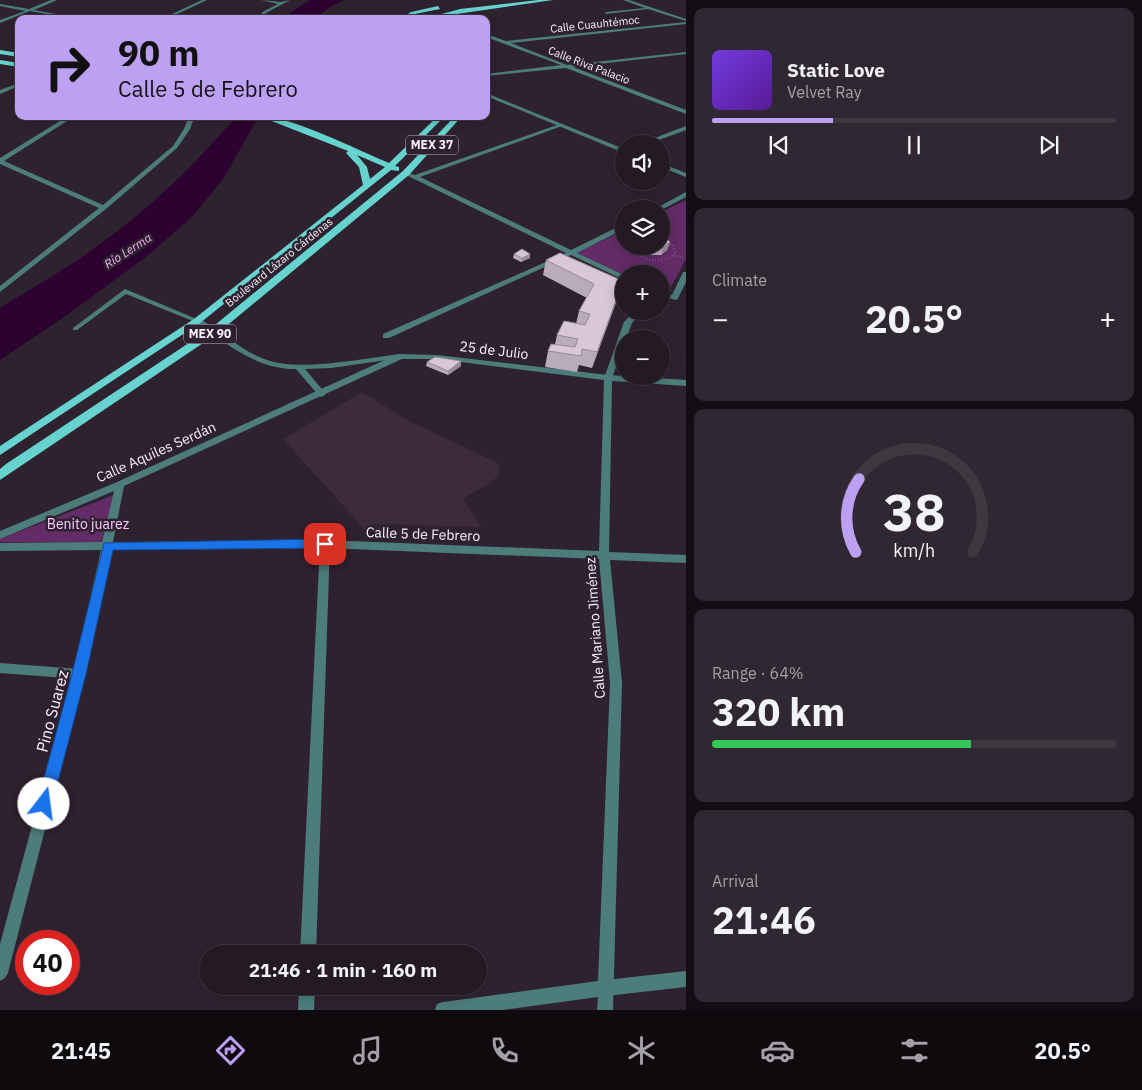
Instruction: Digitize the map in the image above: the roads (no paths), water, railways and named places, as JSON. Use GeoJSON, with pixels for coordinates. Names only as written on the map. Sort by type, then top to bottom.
{"type":"FeatureCollection","features":[{"type":"Feature","properties":{"kind":"main road"},"geometry":{"type":"LineString","coordinates":[[454,6],[500,0]]}},
{"type":"Feature","properties":{"kind":"main road"},"geometry":{"type":"LineString","coordinates":[[446,15],[550,0]]}},
{"type":"Feature","properties":{"kind":"main road"},"geometry":{"type":"LineString","coordinates":[[413,15],[426,10],[445,7]]}},
{"type":"Feature","properties":{"kind":"main road"},"geometry":{"type":"LineString","coordinates":[[426,10],[437,15]]}},
{"type":"Feature","properties":{"kind":"main road"},"geometry":{"type":"LineString","coordinates":[[0,52],[15,54]]}},
{"type":"Feature","properties":{"kind":"main road"},"geometry":{"type":"LineString","coordinates":[[0,62],[15,64]]}},
{"type":"Feature","properties":{"kind":"main road"},"geometry":{"type":"LineString","coordinates":[[274,120],[301,129],[410,175]]}},
{"type":"Feature","properties":{"kind":"main road","name":"Boulevard Lázaro Cárdenas"},"geometry":{"type":"LineString","coordinates":[[0,451],[197,321],[390,167],[438,120]]}},
{"type":"Feature","properties":{"kind":"main road","name":"Boulevard Lázaro Cárdenas"},"geometry":{"type":"LineString","coordinates":[[0,476],[10,466],[214,331],[410,175],[456,120]]}},
{"type":"Feature","properties":{"kind":"main road"},"geometry":{"type":"LineString","coordinates":[[340,146],[358,159],[363,166],[367,174],[367,185]]}},
{"type":"Feature","properties":{"kind":"main road"},"geometry":{"type":"LineString","coordinates":[[360,154],[387,155],[404,153]]}},
{"type":"Feature","properties":{"kind":"street"},"geometry":{"type":"LineString","coordinates":[[17,15],[55,0]]}},
{"type":"Feature","properties":{"kind":"street"},"geometry":{"type":"LineString","coordinates":[[172,15],[205,0]]}},
{"type":"Feature","properties":{"kind":"street"},"geometry":{"type":"LineString","coordinates":[[263,0],[282,3]]}},
{"type":"Feature","properties":{"kind":"street"},"geometry":{"type":"LineString","coordinates":[[262,15],[288,0]]}},
{"type":"Feature","properties":{"kind":"street"},"geometry":{"type":"LineString","coordinates":[[625,0],[686,21]]}},
{"type":"Feature","properties":{"kind":"street"},"geometry":{"type":"LineString","coordinates":[[0,5],[58,15]]}},
{"type":"Feature","properties":{"kind":"street"},"geometry":{"type":"LineString","coordinates":[[606,13],[650,8]]}},
{"type":"Feature","properties":{"kind":"street"},"geometry":{"type":"LineString","coordinates":[[0,22],[15,16]]}},
{"type":"Feature","properties":{"kind":"street","name":"Calle Cuauhtémoc"},"geometry":{"type":"LineString","coordinates":[[506,42],[686,21]]}},
{"type":"Feature","properties":{"kind":"street","name":"Calle Riva Palacio"},"geometry":{"type":"LineString","coordinates":[[490,37],[686,112]]}},
{"type":"Feature","properties":{"kind":"street"},"geometry":{"type":"LineString","coordinates":[[490,74],[686,53]]}},
{"type":"Feature","properties":{"kind":"street"},"geometry":{"type":"LineString","coordinates":[[0,92],[15,86]]}},
{"type":"Feature","properties":{"kind":"street"},"geometry":{"type":"LineString","coordinates":[[490,96],[615,148]]}},
{"type":"Feature","properties":{"kind":"street"},"geometry":{"type":"LineString","coordinates":[[0,161],[66,120]]}},
{"type":"Feature","properties":{"kind":"street"},"geometry":{"type":"LineString","coordinates":[[2,288],[104,208],[175,148],[190,120]]}},
{"type":"Feature","properties":{"kind":"street"},"geometry":{"type":"LineString","coordinates":[[410,175],[562,125]]}},
{"type":"Feature","properties":{"kind":"street"},"geometry":{"type":"LineString","coordinates":[[667,135],[686,128]]}},
{"type":"Feature","properties":{"kind":"street"},"geometry":{"type":"LineString","coordinates":[[0,161],[104,208]]}},
{"type":"Feature","properties":{"kind":"street"},"geometry":{"type":"LineString","coordinates":[[670,169],[686,175]]}},
{"type":"Feature","properties":{"kind":"street"},"geometry":{"type":"LineString","coordinates":[[410,175],[615,274]]}},
{"type":"Feature","properties":{"kind":"street"},"geometry":{"type":"LineString","coordinates":[[670,203],[686,194]]}},
{"type":"Feature","properties":{"kind":"street"},"geometry":{"type":"LineString","coordinates":[[386,336],[571,253],[615,231]]}},
{"type":"Feature","properties":{"kind":"street"},"geometry":{"type":"LineString","coordinates":[[670,297],[674,298],[686,274]]}},
{"type":"Feature","properties":{"kind":"street","name":"Calle Mariano Jiménez"},"geometry":{"type":"LineString","coordinates":[[606,1010],[616,682],[604,555],[608,378],[630,320]]}},
{"type":"Feature","properties":{"kind":"street","name":"25 de Julio"},"geometry":{"type":"LineString","coordinates":[[197,321],[261,361],[274,365],[299,367],[401,356],[437,357],[608,378],[686,383]]}},
{"type":"Feature","properties":{"kind":"street","name":"Calle Aquiles Serdán"},"geometry":{"type":"LineString","coordinates":[[0,535],[322,394],[401,356]]}},
{"type":"Feature","properties":{"kind":"street"},"geometry":{"type":"LineString","coordinates":[[299,367],[322,394]]}},
{"type":"Feature","properties":{"kind":"street","name":"Pino Suarez"},"geometry":{"type":"LineString","coordinates":[[0,973],[79,674],[120,484]]}},
{"type":"Feature","properties":{"kind":"street"},"geometry":{"type":"LineString","coordinates":[[308,945],[325,544]]}},
{"type":"Feature","properties":{"kind":"street","name":"Calle 5 de Febrero"},"geometry":{"type":"LineString","coordinates":[[0,547],[325,544],[686,559]]}},
{"type":"Feature","properties":{"kind":"street"},"geometry":{"type":"LineString","coordinates":[[0,668],[79,674]]}},
{"type":"Feature","properties":{"kind":"street"},"geometry":{"type":"LineString","coordinates":[[443,1010],[686,979]]}},
{"type":"Feature","properties":{"kind":"street"},"geometry":{"type":"LineString","coordinates":[[306,1010],[307,995]]}},
{"type":"Feature","properties":{"kind":"lane"},"geometry":{"type":"LineString","coordinates":[[75,329],[125,291],[197,321]]}},
{"type":"Feature","properties":{"kind":"water"},"geometry":{"type":"Polygon","coordinates":[[[310,0],[344,0],[319,15],[287,15],[310,0]]]}},
{"type":"Feature","properties":{"kind":"water","name":"Río Lerma"},"geometry":{"type":"Polygon","coordinates":[[[233,120],[257,120],[223,179],[192,217],[147,256],[67,315],[0,360],[0,308],[76,261],[119,230],[155,200],[233,120]]]}},
{"type":"Feature","properties":{"kind":"park label","name":"Benito juarez"},"geometry":{"type":"Point","coordinates":[88,524]}}]}
